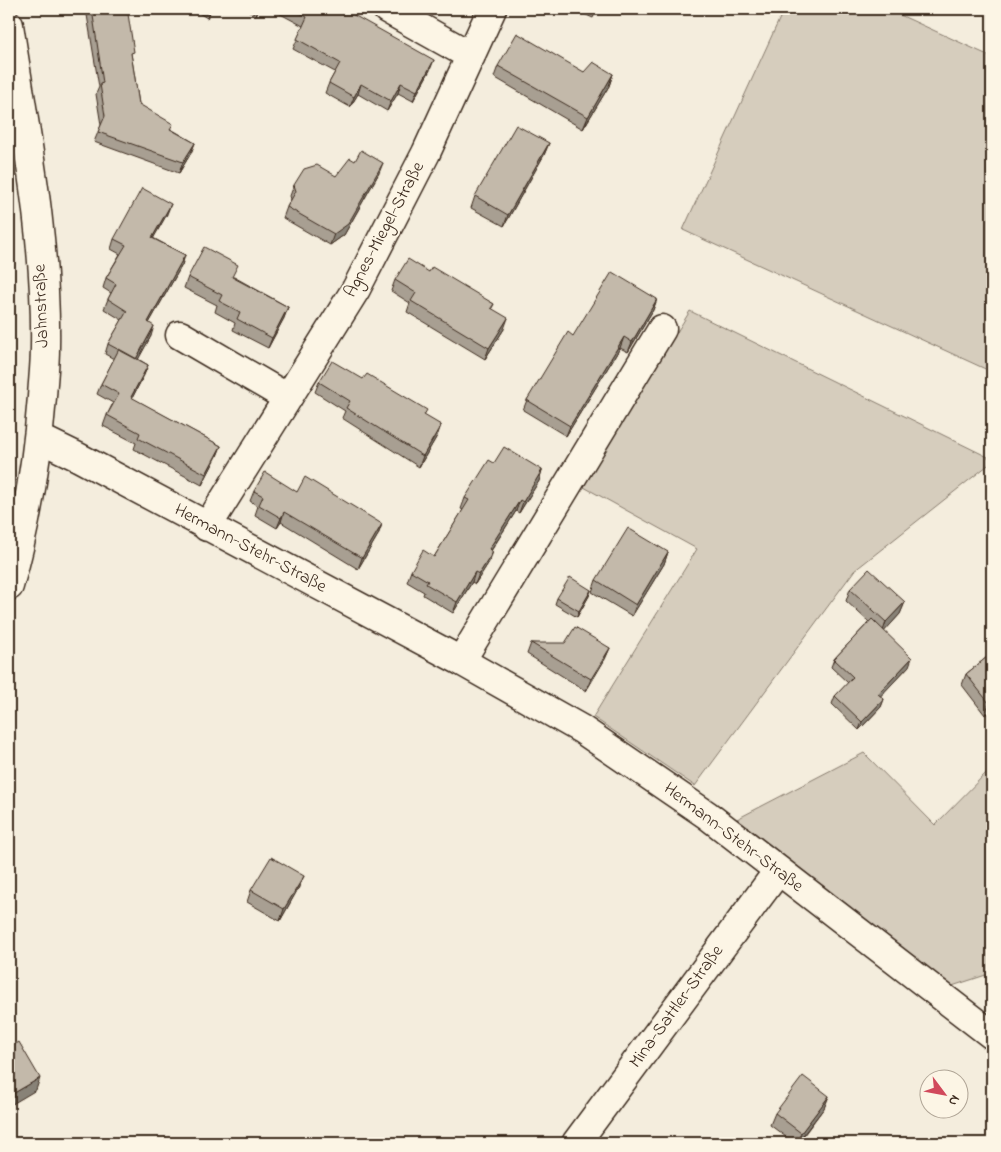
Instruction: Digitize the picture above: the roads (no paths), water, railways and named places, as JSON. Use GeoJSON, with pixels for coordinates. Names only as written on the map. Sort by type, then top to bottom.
{"type":"FeatureCollection","features":[{"type":"Feature","properties":{"kind":"street"},"geometry":{"type":"LineString","coordinates":[[387,9],[471,56]]}},
{"type":"Feature","properties":{"kind":"street","name":"Agnes-Miegel-Straße"},"geometry":{"type":"LineString","coordinates":[[208,527],[356,289],[426,153],[492,9]]}},
{"type":"Feature","properties":{"kind":"street","name":"Jahnstraße"},"geometry":{"type":"LineString","coordinates":[[9,25],[37,215],[45,348],[37,456],[20,549],[9,586]]}},
{"type":"Feature","properties":{"kind":"street"},"geometry":{"type":"LineString","coordinates":[[461,660],[662,329]]}},
{"type":"Feature","properties":{"kind":"street"},"geometry":{"type":"LineString","coordinates":[[180,335],[288,398]]}},
{"type":"Feature","properties":{"kind":"street","name":"Hermann-Stehr-Straße"},"geometry":{"type":"LineString","coordinates":[[39,438],[461,660],[581,729],[707,815],[992,1035]]}},
{"type":"Feature","properties":{"kind":"street","name":"Mina-Sattler-Straße"},"geometry":{"type":"LineString","coordinates":[[576,1143],[778,871]]}}]}
